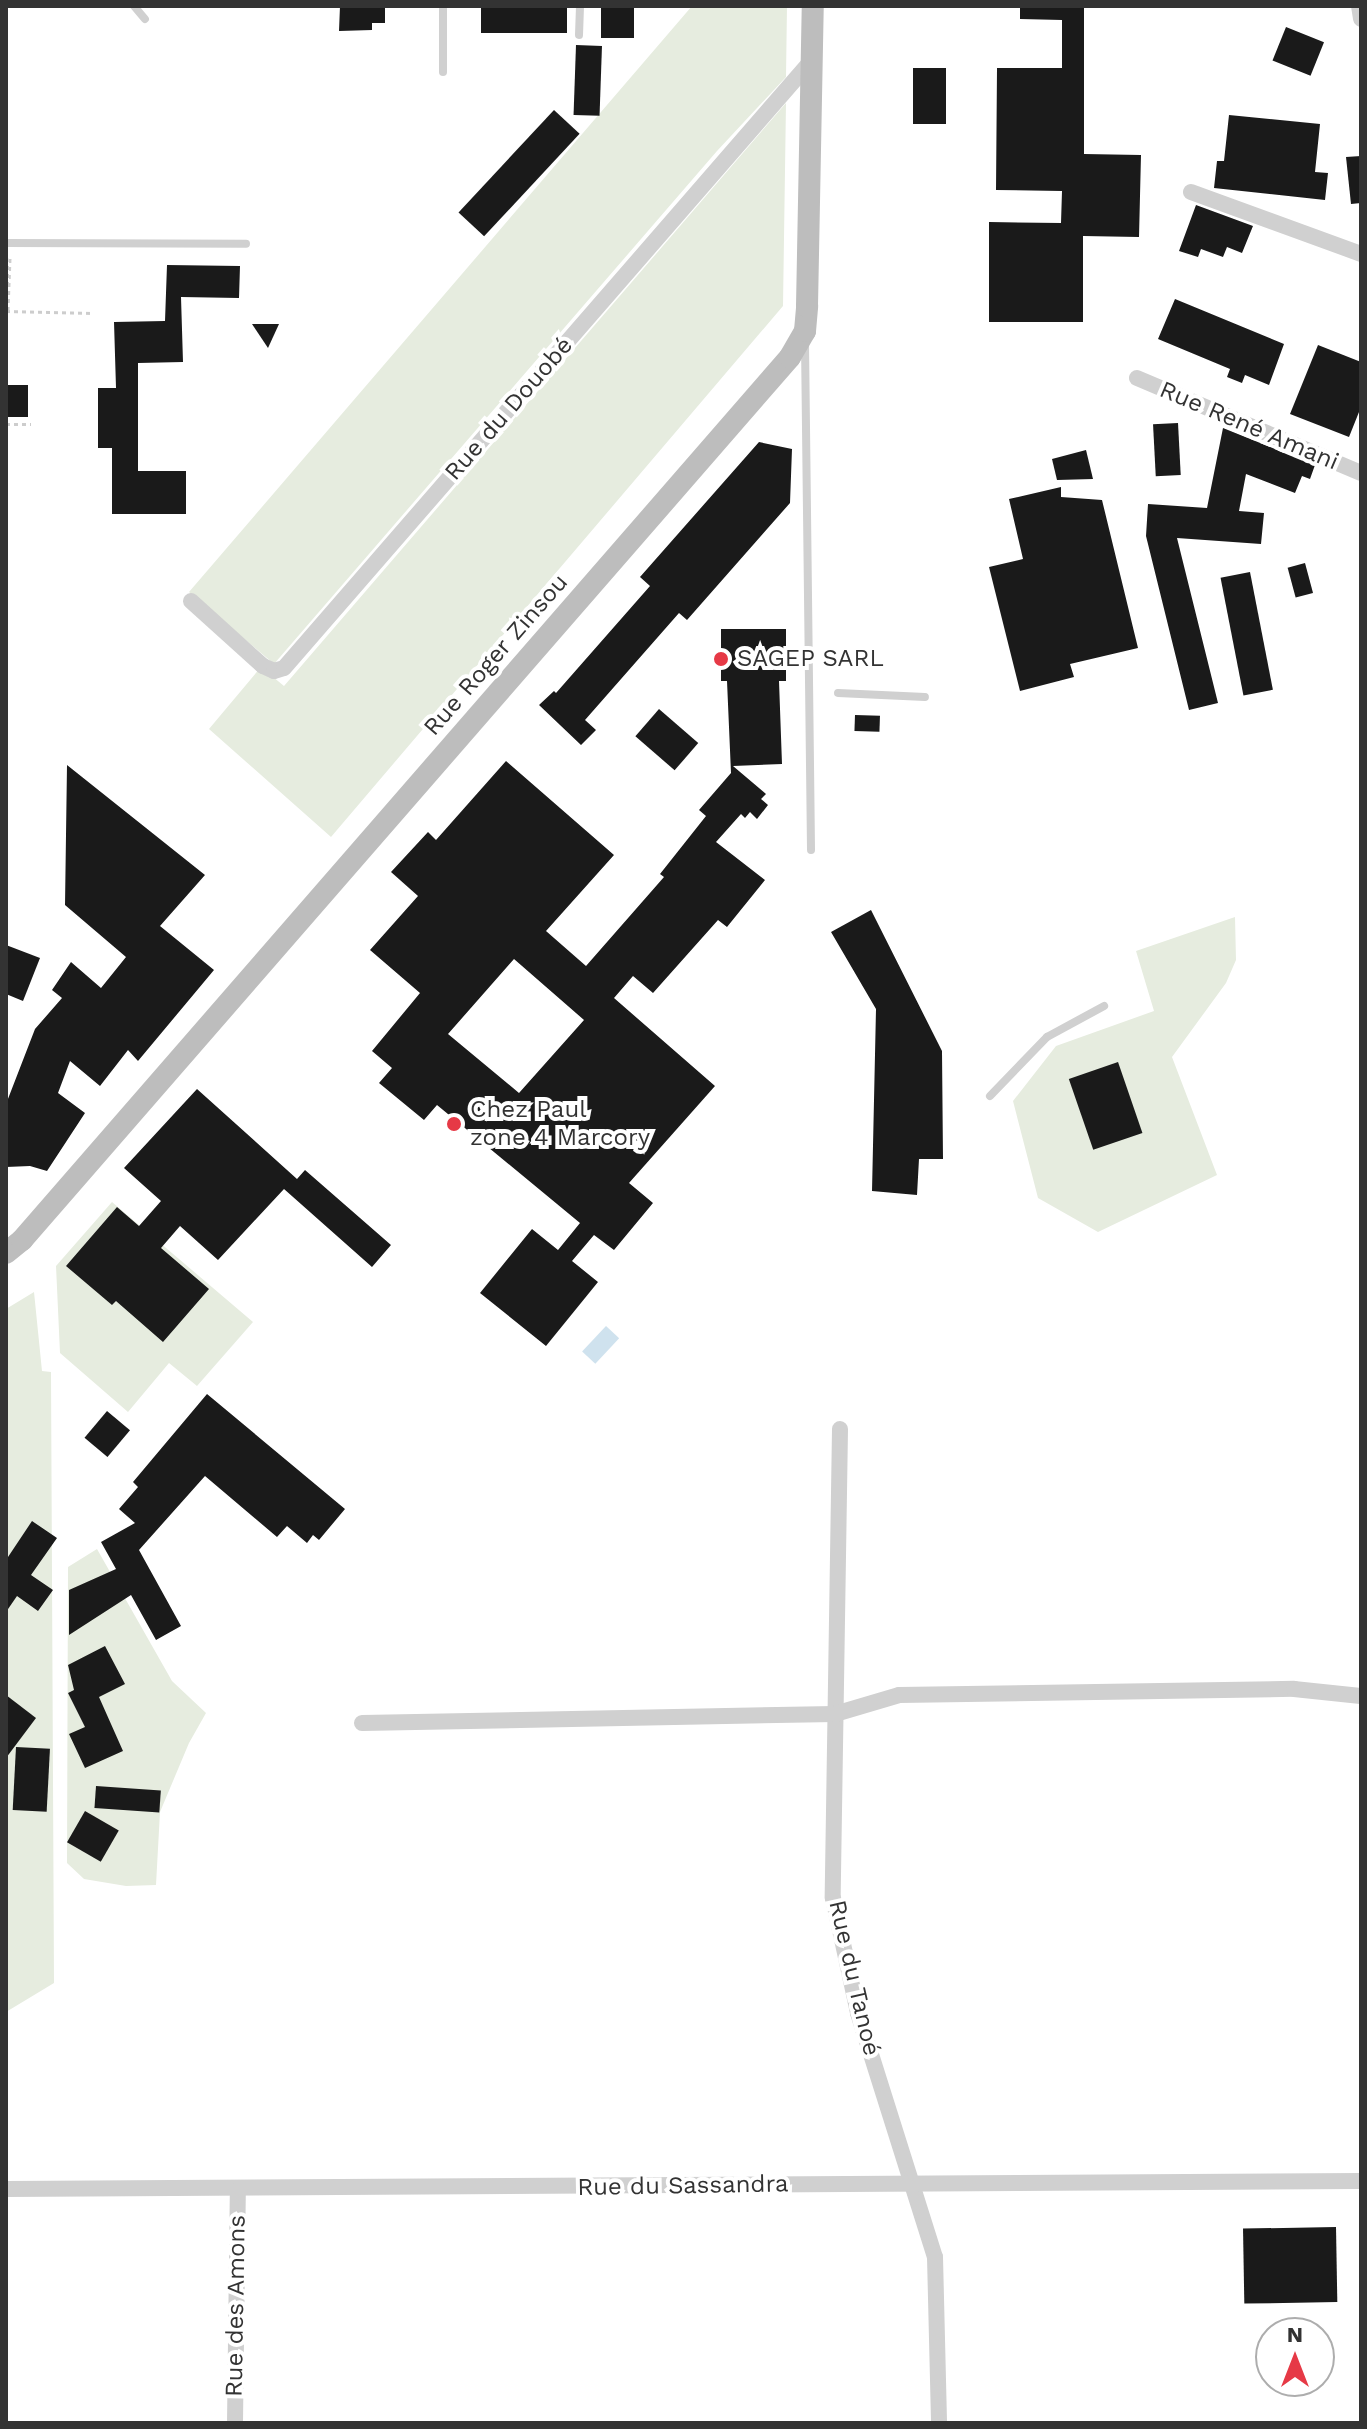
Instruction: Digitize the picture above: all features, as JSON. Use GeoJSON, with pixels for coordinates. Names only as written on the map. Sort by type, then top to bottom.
{"type":"FeatureCollection","features":[{"type":"Feature","properties":{"kind":"street"},"geometry":{"type":"LineString","coordinates":[[805,331],[813,6]]}},
{"type":"Feature","properties":{"kind":"street"},"geometry":{"type":"LineString","coordinates":[[1359,6],[1361,19]]}},
{"type":"Feature","properties":{"kind":"street","name":"Rue du Douobé"},"geometry":{"type":"LineString","coordinates":[[191,601],[263,666],[274,671],[284,668],[812,60]]}},
{"type":"Feature","properties":{"kind":"street"},"geometry":{"type":"LineString","coordinates":[[1191,192],[1361,254]]}},
{"type":"Feature","properties":{"kind":"street","name":"Rue Roger Zinsou"},"geometry":{"type":"LineString","coordinates":[[6,1253],[22,1240],[790,357],[805,331]]}},
{"type":"Feature","properties":{"kind":"street","name":"Rue René Amani"},"geometry":{"type":"LineString","coordinates":[[1137,378],[1361,473]]}},
{"type":"Feature","properties":{"kind":"street","name":"Rue du Tanoé"},"geometry":{"type":"LineString","coordinates":[[840,1429],[833,1898],[858,2013],[935,2257],[939,2423]]}},
{"type":"Feature","properties":{"kind":"street"},"geometry":{"type":"LineString","coordinates":[[362,1723],[835,1714],[899,1695],[1294,1689],[1361,1696]]}},
{"type":"Feature","properties":{"kind":"street","name":"Rue du Sassandra"},"geometry":{"type":"LineString","coordinates":[[6,2189],[1361,2181]]}},
{"type":"Feature","properties":{"kind":"street","name":"Rue des Amons"},"geometry":{"type":"LineString","coordinates":[[235,2423],[238,2190]]}},
{"type":"Feature","properties":{"kind":"lane"},"geometry":{"type":"LineString","coordinates":[[134,6],[145,19]]}},
{"type":"Feature","properties":{"kind":"lane"},"geometry":{"type":"LineString","coordinates":[[443,6],[443,72]]}},
{"type":"Feature","properties":{"kind":"lane"},"geometry":{"type":"LineString","coordinates":[[579,35],[580,6]]}},
{"type":"Feature","properties":{"kind":"lane"},"geometry":{"type":"LineString","coordinates":[[8,243],[246,244]]}},
{"type":"Feature","properties":{"kind":"lane"},"geometry":{"type":"LineString","coordinates":[[805,331],[811,850]]}},
{"type":"Feature","properties":{"kind":"lane"},"geometry":{"type":"LineString","coordinates":[[838,693],[925,697]]}},
{"type":"Feature","properties":{"kind":"lane"},"geometry":{"type":"LineString","coordinates":[[990,1096],[1047,1037],[1104,1006]]}},
{"type":"Feature","properties":{"kind":"path"},"geometry":{"type":"LineString","coordinates":[[8,243],[7,310],[93,313]]}},
{"type":"Feature","properties":{"kind":"path"},"geometry":{"type":"LineString","coordinates":[[6,424],[31,424]]}},
{"type":"Feature","properties":{"kind":"shaded area"},"geometry":{"type":"Polygon","coordinates":[[[692,6],[787,6],[786,77],[717,151],[274,664],[189,592],[692,6]]]}},
{"type":"Feature","properties":{"kind":"shaded area"},"geometry":{"type":"Polygon","coordinates":[[[786,103],[783,306],[331,837],[209,729],[261,667],[284,686],[786,103]]]}},
{"type":"Feature","properties":{"kind":"shaded area"},"geometry":{"type":"Polygon","coordinates":[[[1235,917],[1236,960],[1226,983],[1172,1057],[1217,1175],[1098,1232],[1038,1198],[1013,1101],[1056,1046],[1154,1011],[1136,951],[1235,917]]]}},
{"type":"Feature","properties":{"kind":"shaded area"},"geometry":{"type":"Polygon","coordinates":[[[112,1202],[253,1322],[197,1386],[169,1363],[128,1412],[60,1353],[56,1266],[112,1202]]]}},
{"type":"Feature","properties":{"kind":"shaded area"},"geometry":{"type":"Polygon","coordinates":[[[34,1292],[42,1371],[51,1372],[54,1983],[6,2012],[6,1309],[34,1292]]]}},
{"type":"Feature","properties":{"kind":"shaded area"},"geometry":{"type":"Polygon","coordinates":[[[97,1549],[172,1681],[206,1713],[189,1743],[160,1812],[156,1885],[126,1886],[84,1879],[67,1863],[68,1567],[97,1549]]]}},
{"type":"Feature","properties":{"kind":"water"},"geometry":{"type":"Polygon","coordinates":[[[606,1326],[619,1338],[595,1364],[582,1352],[606,1326]]]}},
{"type":"Feature","properties":{"kind":"building"},"geometry":{"type":"Polygon","coordinates":[[[340,6],[385,6],[385,23],[372,23],[372,30],[339,31],[340,6]]]}},
{"type":"Feature","properties":{"kind":"building"},"geometry":{"type":"Polygon","coordinates":[[[481,6],[567,6],[567,33],[481,33],[481,6]]]}},
{"type":"Feature","properties":{"kind":"building"},"geometry":{"type":"Polygon","coordinates":[[[601,6],[634,6],[634,38],[601,38],[601,6]]]}},
{"type":"Feature","properties":{"kind":"building"},"geometry":{"type":"Polygon","coordinates":[[[1020,6],[1084,6],[1084,154],[1141,155],[1139,237],[1083,236],[1083,322],[989,322],[989,222],[1061,223],[1062,191],[996,190],[997,68],[1062,68],[1062,20],[1020,19],[1020,6]]]}},
{"type":"Feature","properties":{"kind":"building"},"geometry":{"type":"Polygon","coordinates":[[[1286,27],[1324,42],[1311,76],[1273,60],[1286,27]]]}},
{"type":"Feature","properties":{"kind":"building"},"geometry":{"type":"Polygon","coordinates":[[[576,45],[602,46],[600,116],[574,115],[576,45]]]}},
{"type":"Feature","properties":{"kind":"building"},"geometry":{"type":"Polygon","coordinates":[[[913,68],[946,68],[946,124],[913,124],[913,68]]]}},
{"type":"Feature","properties":{"kind":"building"},"geometry":{"type":"Polygon","coordinates":[[[554,110],[580,134],[484,236],[459,212],[554,110]]]}},
{"type":"Feature","properties":{"kind":"building"},"geometry":{"type":"Polygon","coordinates":[[[1229,115],[1320,124],[1315,172],[1328,173],[1325,200],[1214,188],[1217,161],[1224,161],[1229,115]]]}},
{"type":"Feature","properties":{"kind":"building"},"geometry":{"type":"Polygon","coordinates":[[[1361,156],[1361,203],[1351,204],[1346,157],[1361,156]]]}},
{"type":"Feature","properties":{"kind":"building"},"geometry":{"type":"Polygon","coordinates":[[[1196,205],[1253,226],[1242,253],[1227,247],[1223,257],[1201,249],[1198,257],[1179,251],[1196,205]]]}},
{"type":"Feature","properties":{"kind":"building"},"geometry":{"type":"Polygon","coordinates":[[[167,265],[240,266],[239,298],[181,297],[183,362],[138,363],[138,471],[186,471],[186,514],[112,514],[112,448],[98,448],[98,388],[116,388],[114,322],[165,321],[167,265]]]}},
{"type":"Feature","properties":{"kind":"building"},"geometry":{"type":"Polygon","coordinates":[[[1175,299],[1284,344],[1269,385],[1245,375],[1242,383],[1227,377],[1230,369],[1158,339],[1175,299]]]}},
{"type":"Feature","properties":{"kind":"building"},"geometry":{"type":"Polygon","coordinates":[[[252,324],[279,324],[268,348],[252,324]]]}},
{"type":"Feature","properties":{"kind":"building"},"geometry":{"type":"Polygon","coordinates":[[[1318,345],[1361,362],[1361,407],[1349,437],[1290,414],[1318,345]]]}},
{"type":"Feature","properties":{"kind":"building"},"geometry":{"type":"Polygon","coordinates":[[[6,385],[28,385],[28,417],[6,417],[6,385]]]}},
{"type":"Feature","properties":{"kind":"building"},"geometry":{"type":"Polygon","coordinates":[[[1178,423],[1181,475],[1156,476],[1153,424],[1178,423]]]}},
{"type":"Feature","properties":{"kind":"building"},"geometry":{"type":"Polygon","coordinates":[[[1223,428],[1315,465],[1310,479],[1302,476],[1295,493],[1246,474],[1239,511],[1264,513],[1261,544],[1177,538],[1218,703],[1189,710],[1146,536],[1148,504],[1207,508],[1223,428]]]}},
{"type":"Feature","properties":{"kind":"building"},"geometry":{"type":"Polygon","coordinates":[[[759,442],[792,449],[790,503],[687,620],[679,613],[585,720],[596,730],[581,745],[539,705],[554,691],[556,693],[650,586],[640,577],[759,442]]]}},
{"type":"Feature","properties":{"kind":"building"},"geometry":{"type":"Polygon","coordinates":[[[1086,450],[1093,479],[1057,480],[1052,459],[1086,450]]]}},
{"type":"Feature","properties":{"kind":"building"},"geometry":{"type":"Polygon","coordinates":[[[1061,487],[1061,497],[1102,500],[1138,648],[1070,664],[1074,677],[1020,691],[989,567],[1023,559],[1009,499],[1061,487]]]}},
{"type":"Feature","properties":{"kind":"building"},"geometry":{"type":"Polygon","coordinates":[[[1305,563],[1313,593],[1296,598],[1288,568],[1305,563]]]}},
{"type":"Feature","properties":{"kind":"building"},"geometry":{"type":"Polygon","coordinates":[[[1250,572],[1273,690],[1243,696],[1221,578],[1250,572]]]}},
{"type":"Feature","properties":{"kind":"building"},"geometry":{"type":"Polygon","coordinates":[[[721,629],[786,629],[786,681],[779,681],[782,764],[733,766],[766,794],[761,799],[768,805],[757,819],[750,812],[745,818],[741,814],[716,842],[765,880],[727,927],[718,920],[653,993],[633,976],[614,998],[715,1086],[629,1183],[653,1203],[614,1250],[594,1235],[572,1261],[598,1282],[546,1346],[480,1293],[532,1229],[558,1250],[580,1223],[437,1105],[424,1120],[379,1083],[392,1068],[372,1051],[420,993],[370,950],[418,896],[391,872],[428,832],[436,840],[506,761],[614,855],[546,931],[586,966],[664,877],[660,874],[706,816],[699,810],[731,773],[727,681],[721,681],[721,629]],[[514,959],[448,1034],[519,1093],[584,1020],[514,959]]]}},
{"type":"Feature","properties":{"kind":"building"},"geometry":{"type":"Polygon","coordinates":[[[659,709],[698,743],[675,770],[635,736],[659,709]]]}},
{"type":"Feature","properties":{"kind":"building"},"geometry":{"type":"Polygon","coordinates":[[[855,715],[880,716],[879,732],[854,731],[855,715]]]}},
{"type":"Feature","properties":{"kind":"building"},"geometry":{"type":"Polygon","coordinates":[[[67,765],[205,875],[160,926],[214,970],[138,1061],[128,1050],[100,1086],[70,1061],[58,1093],[85,1113],[47,1171],[30,1166],[6,1167],[6,1104],[35,1029],[62,998],[52,990],[71,962],[101,988],[126,957],[65,905],[67,765]]]}},
{"type":"Feature","properties":{"kind":"building"},"geometry":{"type":"Polygon","coordinates":[[[871,910],[942,1051],[943,1159],[919,1159],[917,1195],[872,1191],[876,1009],[831,932],[871,910]]]}},
{"type":"Feature","properties":{"kind":"building"},"geometry":{"type":"Polygon","coordinates":[[[6,945],[40,958],[23,1001],[6,994],[6,945]]]}},
{"type":"Feature","properties":{"kind":"building"},"geometry":{"type":"Polygon","coordinates":[[[1118,1062],[1142,1133],[1093,1150],[1069,1079],[1118,1062]]]}},
{"type":"Feature","properties":{"kind":"building"},"geometry":{"type":"Polygon","coordinates":[[[197,1089],[297,1179],[305,1170],[391,1245],[372,1267],[284,1189],[218,1260],[180,1226],[161,1248],[209,1289],[163,1342],[116,1301],[112,1305],[66,1266],[117,1207],[139,1226],[161,1201],[124,1168],[197,1089]]]}},
{"type":"Feature","properties":{"kind":"building"},"geometry":{"type":"Polygon","coordinates":[[[207,1394],[345,1509],[319,1540],[313,1535],[307,1543],[287,1526],[277,1537],[205,1476],[139,1550],[181,1626],[156,1640],[131,1595],[69,1635],[69,1590],[116,1569],[101,1542],[135,1523],[119,1509],[138,1487],[133,1482],[207,1394]]]}},
{"type":"Feature","properties":{"kind":"building"},"geometry":{"type":"Polygon","coordinates":[[[107,1411],[130,1430],[107,1457],[85,1438],[107,1411]]]}},
{"type":"Feature","properties":{"kind":"building"},"geometry":{"type":"Polygon","coordinates":[[[32,1521],[57,1538],[31,1575],[53,1590],[38,1611],[17,1596],[6,1612],[6,1560],[32,1521]]]}},
{"type":"Feature","properties":{"kind":"building"},"geometry":{"type":"Polygon","coordinates":[[[105,1646],[125,1684],[99,1697],[123,1751],[85,1768],[69,1734],[85,1727],[68,1693],[74,1690],[68,1665],[105,1646]]]}},
{"type":"Feature","properties":{"kind":"building"},"geometry":{"type":"Polygon","coordinates":[[[6,1695],[36,1718],[6,1758],[6,1695]]]}},
{"type":"Feature","properties":{"kind":"building"},"geometry":{"type":"Polygon","coordinates":[[[16,1747],[50,1749],[47,1812],[13,1810],[16,1747]]]}},
{"type":"Feature","properties":{"kind":"building"},"geometry":{"type":"Polygon","coordinates":[[[96,1786],[161,1791],[159,1812],[94,1808],[96,1786]]]}},
{"type":"Feature","properties":{"kind":"building"},"geometry":{"type":"Polygon","coordinates":[[[85,1811],[119,1830],[101,1862],[67,1842],[85,1811]]]}},
{"type":"Feature","properties":{"kind":"building"},"geometry":{"type":"Polygon","coordinates":[[[1336,2227],[1337,2302],[1244,2304],[1243,2229],[1336,2227]]]}},
{"type":"Feature","properties":{"kind":"place","name":"SAGEP SARL"},"geometry":{"type":"Point","coordinates":[721,659]}},
{"type":"Feature","properties":{"kind":"place","name":"Chez Paul zone 4 Marcory"},"geometry":{"type":"Point","coordinates":[454,1124]}}]}
